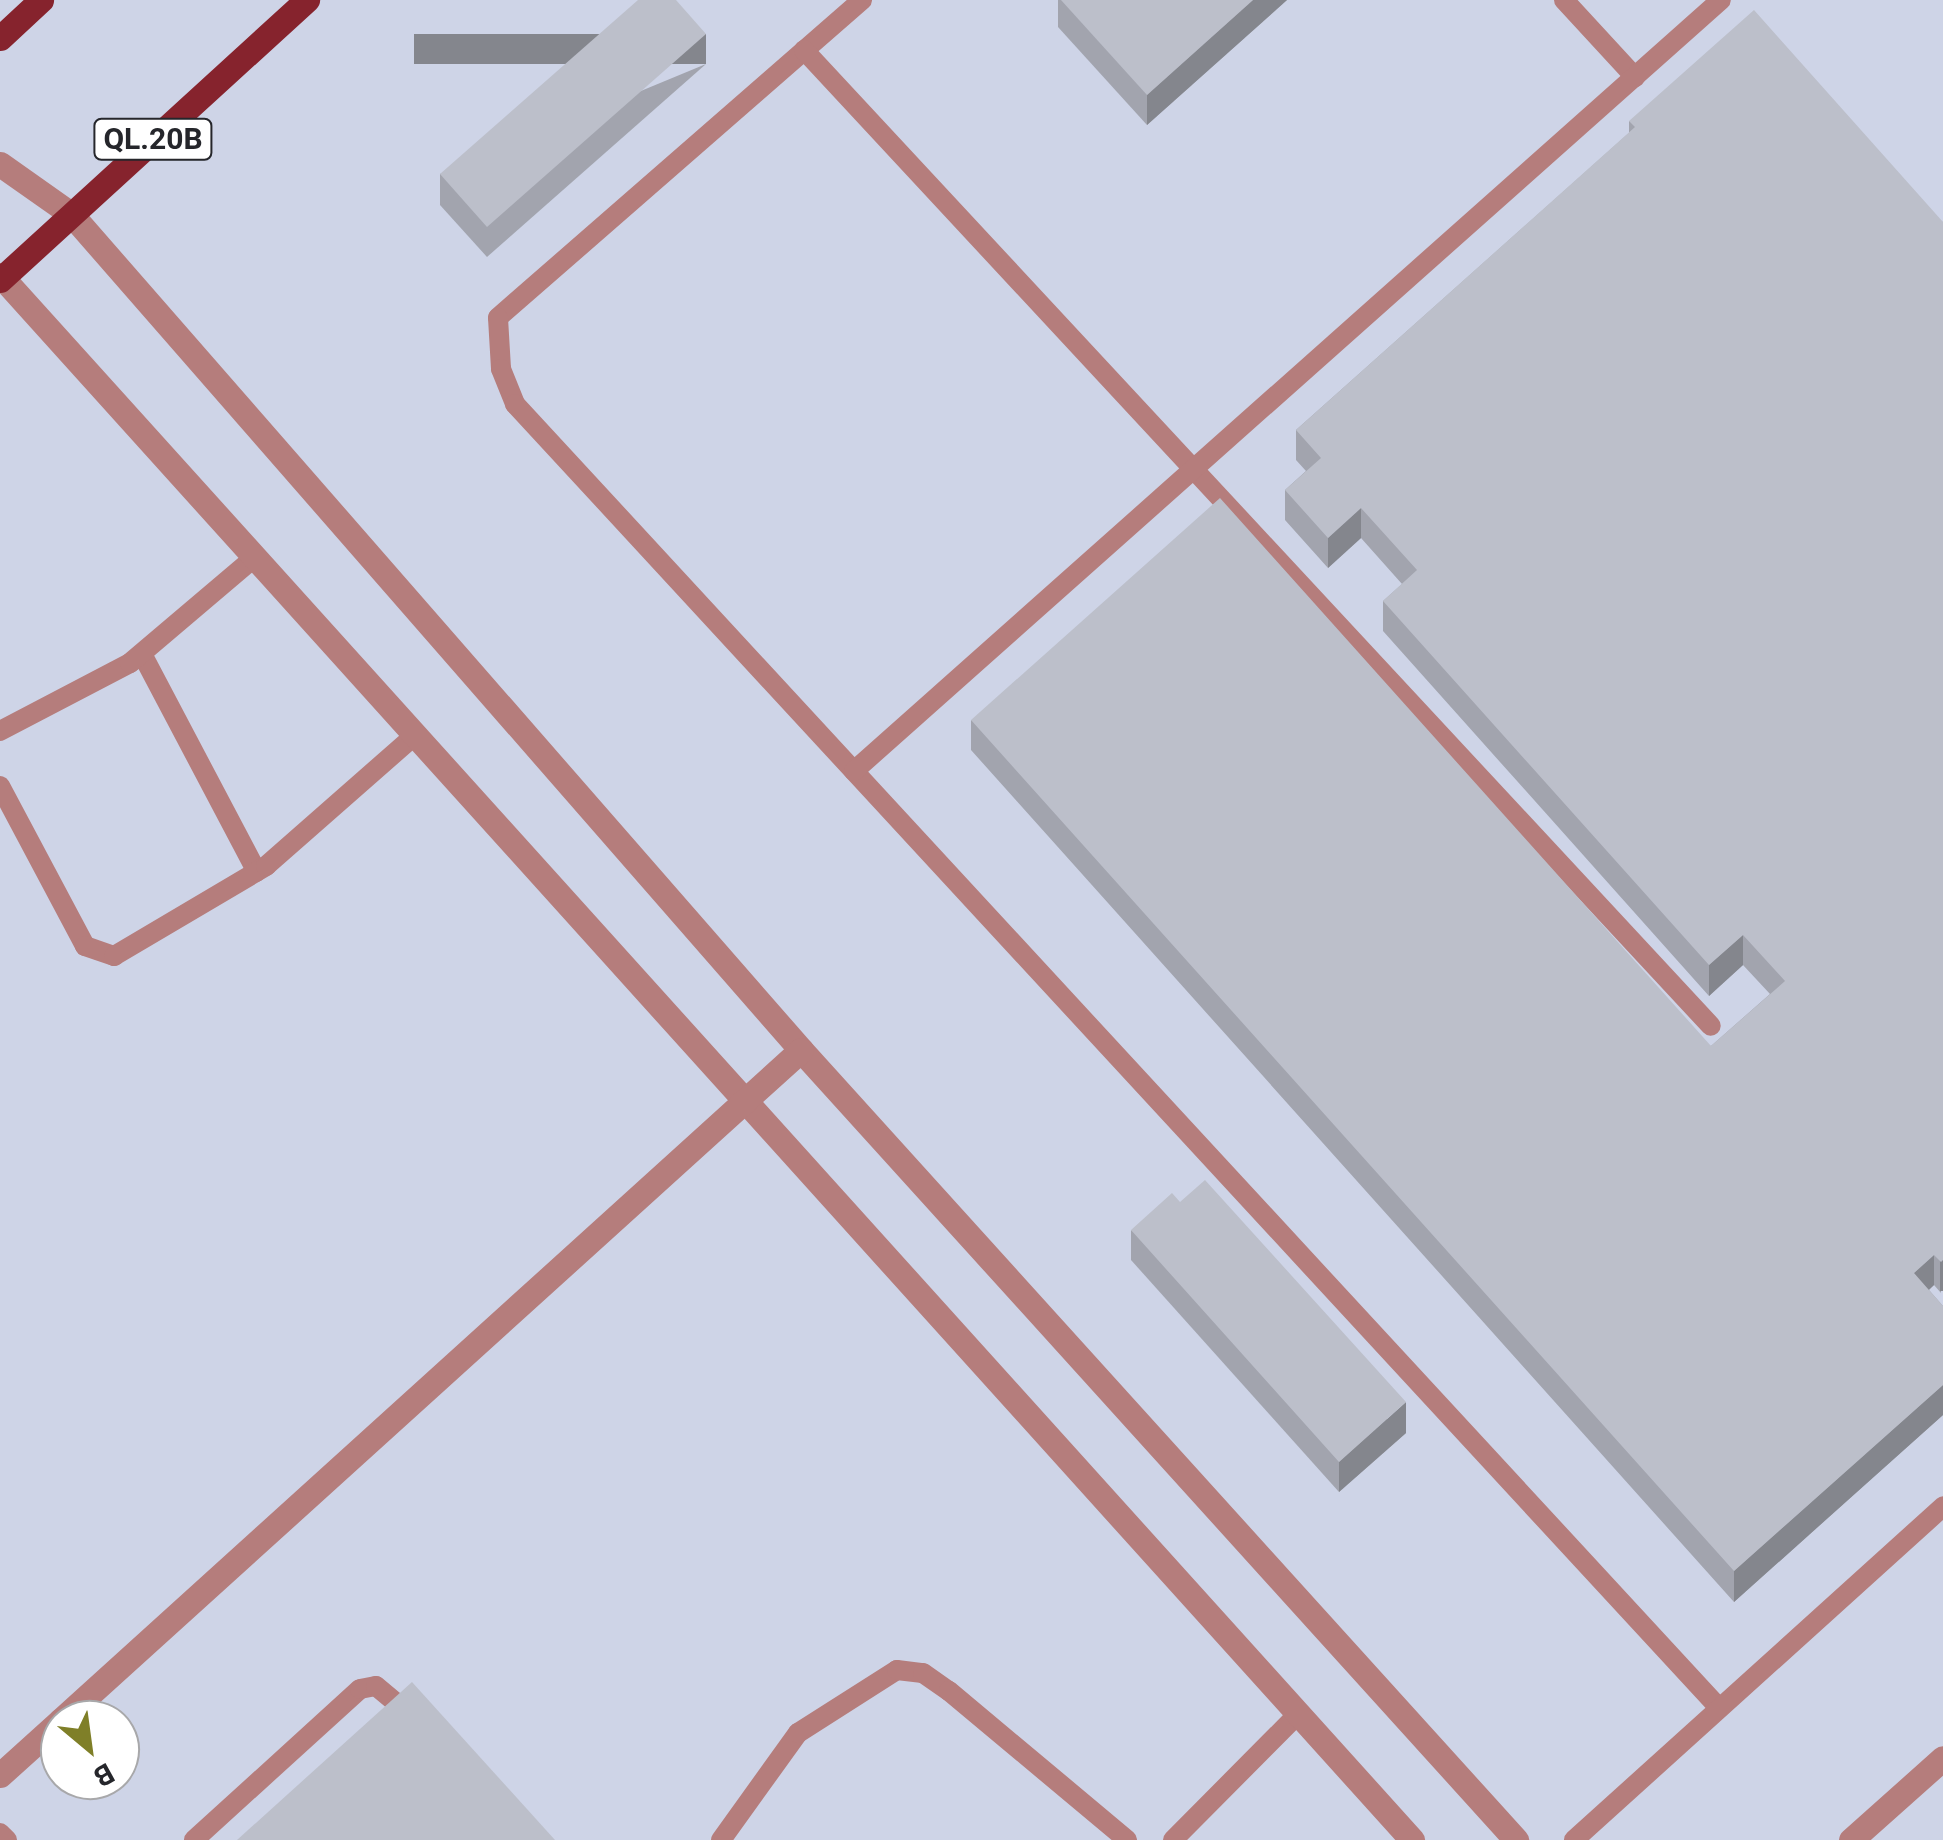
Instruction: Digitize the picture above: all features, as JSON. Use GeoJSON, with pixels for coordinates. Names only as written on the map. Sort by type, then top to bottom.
{"type":"FeatureCollection","features":[{"type":"Feature","properties":{"kind":"main road"},"geometry":{"type":"LineString","coordinates":[[0,38],[42,0]]}},
{"type":"Feature","properties":{"kind":"main road","name":"QL.20B"},"geometry":{"type":"LineString","coordinates":[[1,278],[307,0]]}},
{"type":"Feature","properties":{"kind":"street"},"geometry":{"type":"LineString","coordinates":[[0,164],[71,214],[801,1050],[1516,1840]]}},
{"type":"Feature","properties":{"kind":"street"},"geometry":{"type":"LineString","coordinates":[[1,278],[1412,1840]]}},
{"type":"Feature","properties":{"kind":"street"},"geometry":{"type":"LineString","coordinates":[[83,1700],[801,1050]]}},
{"type":"Feature","properties":{"kind":"street"},"geometry":{"type":"LineString","coordinates":[[0,1776],[40,1739]]}},
{"type":"Feature","properties":{"kind":"street"},"geometry":{"type":"LineString","coordinates":[[1851,1840],[1943,1758]]}},
{"type":"Feature","properties":{"kind":"lane"},"geometry":{"type":"LineString","coordinates":[[862,0],[498,318],[496,340],[516,404],[1719,1708]]}},
{"type":"Feature","properties":{"kind":"lane"},"geometry":{"type":"LineString","coordinates":[[1564,0],[1635,77]]}},
{"type":"Feature","properties":{"kind":"lane"},"geometry":{"type":"LineString","coordinates":[[854,771],[1721,0]]}},
{"type":"Feature","properties":{"kind":"lane"},"geometry":{"type":"LineString","coordinates":[[804,50],[1711,1026]]}},
{"type":"Feature","properties":{"kind":"lane"},"geometry":{"type":"LineString","coordinates":[[0,731],[142,654],[254,558]]}},
{"type":"Feature","properties":{"kind":"lane"},"geometry":{"type":"LineString","coordinates":[[142,654],[257,872]]}},
{"type":"Feature","properties":{"kind":"lane"},"geometry":{"type":"LineString","coordinates":[[0,786],[85,946],[114,956],[257,872],[414,736]]}},
{"type":"Feature","properties":{"kind":"lane"},"geometry":{"type":"LineString","coordinates":[[1574,1840],[1943,1506]]}},
{"type":"Feature","properties":{"kind":"lane"},"geometry":{"type":"LineString","coordinates":[[721,1840],[798,1733],[897,1670],[923,1673],[949,1691],[1127,1840]]}},
{"type":"Feature","properties":{"kind":"lane"},"geometry":{"type":"LineString","coordinates":[[194,1840],[360,1690],[376,1686],[388,1692],[433,1738]]}},
{"type":"Feature","properties":{"kind":"lane"},"geometry":{"type":"LineString","coordinates":[[1172,1840],[1298,1714]]}},
{"type":"Feature","properties":{"kind":"lane"},"geometry":{"type":"LineString","coordinates":[[0,1832],[7,1840]]}},
{"type":"Feature","properties":{"kind":"shaded area"},"geometry":{"type":"Polygon","coordinates":[[[0,0],[1943,0],[1943,1840],[0,1840],[0,0]]]}},
{"type":"Feature","properties":{"kind":"building"},"geometry":{"type":"Polygon","coordinates":[[[638,0],[676,0],[706,34],[487,227],[440,174],[638,0]]]}},
{"type":"Feature","properties":{"kind":"building"},"geometry":{"type":"Polygon","coordinates":[[[1061,0],[1253,0],[1147,95],[1061,0]]]}},
{"type":"Feature","properties":{"kind":"building"},"geometry":{"type":"Polygon","coordinates":[[[1754,10],[1943,222],[1943,1260],[1934,1255],[1914,1273],[1943,1306],[1943,1385],[1734,1571],[971,720],[1220,498],[1711,1046],[1785,981],[1743,935],[1709,965],[1383,601],[1417,570],[1361,508],[1328,538],[1285,490],[1321,458],[1296,430],[1635,127],[1629,121],[1754,10]]]}},
{"type":"Feature","properties":{"kind":"building"},"geometry":{"type":"Polygon","coordinates":[[[1205,1180],[1406,1402],[1339,1462],[1131,1230],[1172,1193],[1180,1202],[1205,1180]]]}},
{"type":"Feature","properties":{"kind":"building"},"geometry":{"type":"Polygon","coordinates":[[[412,1682],[555,1840],[237,1840],[412,1682]]]}}]}
